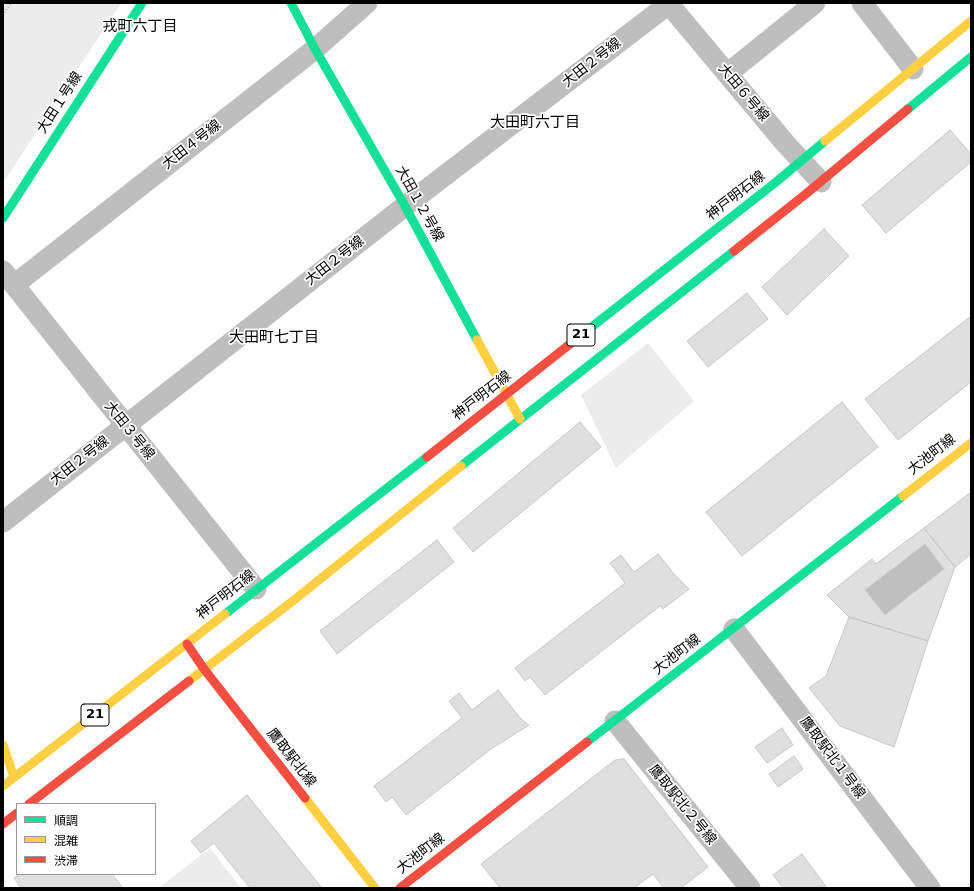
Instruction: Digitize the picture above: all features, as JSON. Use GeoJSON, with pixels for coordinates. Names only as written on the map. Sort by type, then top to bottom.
{"type":"FeatureCollection","features":[{"type":"Feature","properties":{"kind":"main road","name":"大田１号線"},"geometry":{"type":"LineString","coordinates":[[3,218],[142,3]]}},
{"type":"Feature","properties":{"kind":"main road","name":"大田１２号線"},"geometry":{"type":"LineString","coordinates":[[291,3],[405,206],[520,419]]}},
{"type":"Feature","properties":{"kind":"main road","name":"神戸明石線"},"geometry":{"type":"LineString","coordinates":[[3,786],[507,394],[802,161],[971,21]]}},
{"type":"Feature","properties":{"kind":"main road","name":"21"},"geometry":{"type":"LineString","coordinates":[[30,803],[294,600],[520,419],[821,182],[971,57]]}},
{"type":"Feature","properties":{"kind":"main road","name":"大池町線"},"geometry":{"type":"LineString","coordinates":[[400,888],[971,443]]}},
{"type":"Feature","properties":{"kind":"main road","name":"鷹取駅北線"},"geometry":{"type":"LineString","coordinates":[[187,644],[204,669],[375,888]]}},
{"type":"Feature","properties":{"kind":"main road"},"geometry":{"type":"LineString","coordinates":[[3,745],[14,777]]}},
{"type":"Feature","properties":{"kind":"main road"},"geometry":{"type":"LineString","coordinates":[[3,824],[16,814]]}},
{"type":"Feature","properties":{"kind":"street","name":"大田４号線"},"geometry":{"type":"LineString","coordinates":[[8,278],[315,48],[368,3]]}},
{"type":"Feature","properties":{"kind":"street","name":"大田６号線"},"geometry":{"type":"LineString","coordinates":[[669,3],[727,74],[821,182]]}},
{"type":"Feature","properties":{"kind":"street","name":"大田２号線"},"geometry":{"type":"LineString","coordinates":[[3,522],[405,206],[669,3]]}},
{"type":"Feature","properties":{"kind":"street"},"geometry":{"type":"LineString","coordinates":[[727,74],[815,3]]}},
{"type":"Feature","properties":{"kind":"street"},"geometry":{"type":"LineString","coordinates":[[862,3],[913,69]]}},
{"type":"Feature","properties":{"kind":"street","name":"大田３号線"},"geometry":{"type":"LineString","coordinates":[[8,278],[256,589]]}},
{"type":"Feature","properties":{"kind":"street","name":"鷹取駅北１号線"},"geometry":{"type":"LineString","coordinates":[[734,629],[930,888]]}},
{"type":"Feature","properties":{"kind":"street","name":"鷹取駅北２号線"},"geometry":{"type":"LineString","coordinates":[[615,721],[750,888]]}},
{"type":"Feature","properties":{"kind":"path"},"geometry":{"type":"LineString","coordinates":[[3,15],[12,3]]}},
{"type":"Feature","properties":{"kind":"shaded area"},"geometry":{"type":"Polygon","coordinates":[[[3,3],[121,3],[3,183],[3,3]]]}},
{"type":"Feature","properties":{"kind":"shaded area"},"geometry":{"type":"Polygon","coordinates":[[[648,343],[694,401],[616,468],[581,395],[648,343]]]}},
{"type":"Feature","properties":{"kind":"shaded area"},"geometry":{"type":"Polygon","coordinates":[[[925,544],[944,569],[885,615],[865,590],[925,544]]]}},
{"type":"Feature","properties":{"kind":"shaded area"},"geometry":{"type":"Polygon","coordinates":[[[210,848],[241,888],[159,888],[210,848]]]}},
{"type":"Feature","properties":{"kind":"building"},"geometry":{"type":"Polygon","coordinates":[[[950,130],[971,154],[971,162],[886,233],[862,205],[950,130]]]}},
{"type":"Feature","properties":{"kind":"building"},"geometry":{"type":"Polygon","coordinates":[[[824,229],[849,256],[787,315],[762,287],[824,229]]]}},
{"type":"Feature","properties":{"kind":"building"},"geometry":{"type":"Polygon","coordinates":[[[747,293],[768,319],[708,367],[687,341],[747,293]]]}},
{"type":"Feature","properties":{"kind":"building"},"geometry":{"type":"Polygon","coordinates":[[[971,316],[971,382],[898,440],[865,399],[971,316]]]}},
{"type":"Feature","properties":{"kind":"building"},"geometry":{"type":"Polygon","coordinates":[[[842,402],[878,447],[742,556],[706,512],[842,402]]]}},
{"type":"Feature","properties":{"kind":"building"},"geometry":{"type":"Polygon","coordinates":[[[580,422],[601,447],[473,552],[453,528],[580,422]]]}},
{"type":"Feature","properties":{"kind":"building"},"geometry":{"type":"Polygon","coordinates":[[[971,492],[971,554],[955,567],[924,528],[971,492]]]}},
{"type":"Feature","properties":{"kind":"building"},"geometry":{"type":"Polygon","coordinates":[[[924,528],[955,567],[928,641],[849,617],[827,595],[872,559],[876,564],[924,528]],[[925,544],[865,590],[885,615],[944,569],[925,544]]]}},
{"type":"Feature","properties":{"kind":"building"},"geometry":{"type":"Polygon","coordinates":[[[437,540],[454,562],[337,654],[320,631],[437,540]]]}},
{"type":"Feature","properties":{"kind":"building"},"geometry":{"type":"Polygon","coordinates":[[[658,554],[674,574],[689,589],[663,609],[660,606],[545,695],[530,677],[525,681],[515,668],[625,583],[610,563],[621,555],[634,572],[658,554]]]}},
{"type":"Feature","properties":{"kind":"building"},"geometry":{"type":"Polygon","coordinates":[[[849,617],[928,641],[894,747],[840,726],[809,688],[826,676],[849,617]]]}},
{"type":"Feature","properties":{"kind":"building"},"geometry":{"type":"Polygon","coordinates":[[[498,690],[521,719],[529,725],[491,749],[406,815],[392,797],[386,802],[374,786],[462,718],[449,701],[459,693],[472,710],[498,690]]]}},
{"type":"Feature","properties":{"kind":"building"},"geometry":{"type":"Polygon","coordinates":[[[782,728],[793,745],[767,763],[755,747],[782,728]]]}},
{"type":"Feature","properties":{"kind":"building"},"geometry":{"type":"Polygon","coordinates":[[[794,756],[803,769],[778,787],[769,774],[794,756]]]}},
{"type":"Feature","properties":{"kind":"building"},"geometry":{"type":"Polygon","coordinates":[[[624,759],[708,867],[681,888],[664,888],[653,874],[634,888],[500,888],[481,864],[615,760],[624,759]]]}},
{"type":"Feature","properties":{"kind":"building"},"geometry":{"type":"Polygon","coordinates":[[[247,795],[322,888],[250,888],[214,843],[201,853],[191,841],[247,795]]]}},
{"type":"Feature","properties":{"kind":"building"},"geometry":{"type":"Polygon","coordinates":[[[802,854],[827,888],[783,888],[773,875],[802,854]]]}},
{"type":"Feature","properties":{"kind":"building"},"geometry":{"type":"Polygon","coordinates":[[[18,875],[113,875],[123,888],[21,888],[14,878],[18,875]]]}},
{"type":"Feature","properties":{"kind":"traffic: fast"},"geometry":{"type":"LineString","coordinates":[[3,218],[142,3]]}},
{"type":"Feature","properties":{"kind":"traffic: fast"},"geometry":{"type":"LineString","coordinates":[[291,3],[315,49],[405,206],[477,340]]}},
{"type":"Feature","properties":{"kind":"traffic: fast"},"geometry":{"type":"LineString","coordinates":[[908,109],[971,57]]}},
{"type":"Feature","properties":{"kind":"traffic: fast"},"geometry":{"type":"LineString","coordinates":[[570,344],[776,182],[825,141]]}},
{"type":"Feature","properties":{"kind":"traffic: fast"},"geometry":{"type":"LineString","coordinates":[[461,466],[734,251]]}},
{"type":"Feature","properties":{"kind":"traffic: fast"},"geometry":{"type":"LineString","coordinates":[[225,614],[427,457]]}},
{"type":"Feature","properties":{"kind":"traffic: fast"},"geometry":{"type":"LineString","coordinates":[[587,742],[903,496]]}},
{"type":"Feature","properties":{"kind":"traffic: slow"},"geometry":{"type":"LineString","coordinates":[[825,141],[971,21]]}},
{"type":"Feature","properties":{"kind":"traffic: slow"},"geometry":{"type":"LineString","coordinates":[[477,340],[520,419]]}},
{"type":"Feature","properties":{"kind":"traffic: slow"},"geometry":{"type":"LineString","coordinates":[[903,496],[971,443]]}},
{"type":"Feature","properties":{"kind":"traffic: slow"},"geometry":{"type":"LineString","coordinates":[[189,681],[294,600],[461,466]]}},
{"type":"Feature","properties":{"kind":"traffic: slow"},"geometry":{"type":"LineString","coordinates":[[3,786],[225,614]]}},
{"type":"Feature","properties":{"kind":"traffic: slow"},"geometry":{"type":"LineString","coordinates":[[3,745],[14,777]]}},
{"type":"Feature","properties":{"kind":"traffic: slow"},"geometry":{"type":"LineString","coordinates":[[305,798],[375,888]]}},
{"type":"Feature","properties":{"kind":"traffic: jam"},"geometry":{"type":"LineString","coordinates":[[734,251],[807,193],[908,109]]}},
{"type":"Feature","properties":{"kind":"traffic: jam"},"geometry":{"type":"LineString","coordinates":[[427,457],[570,344]]}},
{"type":"Feature","properties":{"kind":"traffic: jam"},"geometry":{"type":"LineString","coordinates":[[187,644],[204,669],[305,798]]}},
{"type":"Feature","properties":{"kind":"traffic: jam"},"geometry":{"type":"LineString","coordinates":[[30,803],[189,681]]}},
{"type":"Feature","properties":{"kind":"traffic: jam"},"geometry":{"type":"LineString","coordinates":[[400,888],[587,742]]}},
{"type":"Feature","properties":{"kind":"traffic: jam"},"geometry":{"type":"LineString","coordinates":[[3,824],[16,814]]}},
{"type":"Feature","properties":{"kind":"district","name":"戎町六丁目"},"geometry":{"type":"Point","coordinates":[140,27]}},
{"type":"Feature","properties":{"kind":"district","name":"大田町六丁目"},"geometry":{"type":"Point","coordinates":[535,123]}},
{"type":"Feature","properties":{"kind":"district","name":"大田町七丁目"},"geometry":{"type":"Point","coordinates":[274,338]}}]}
